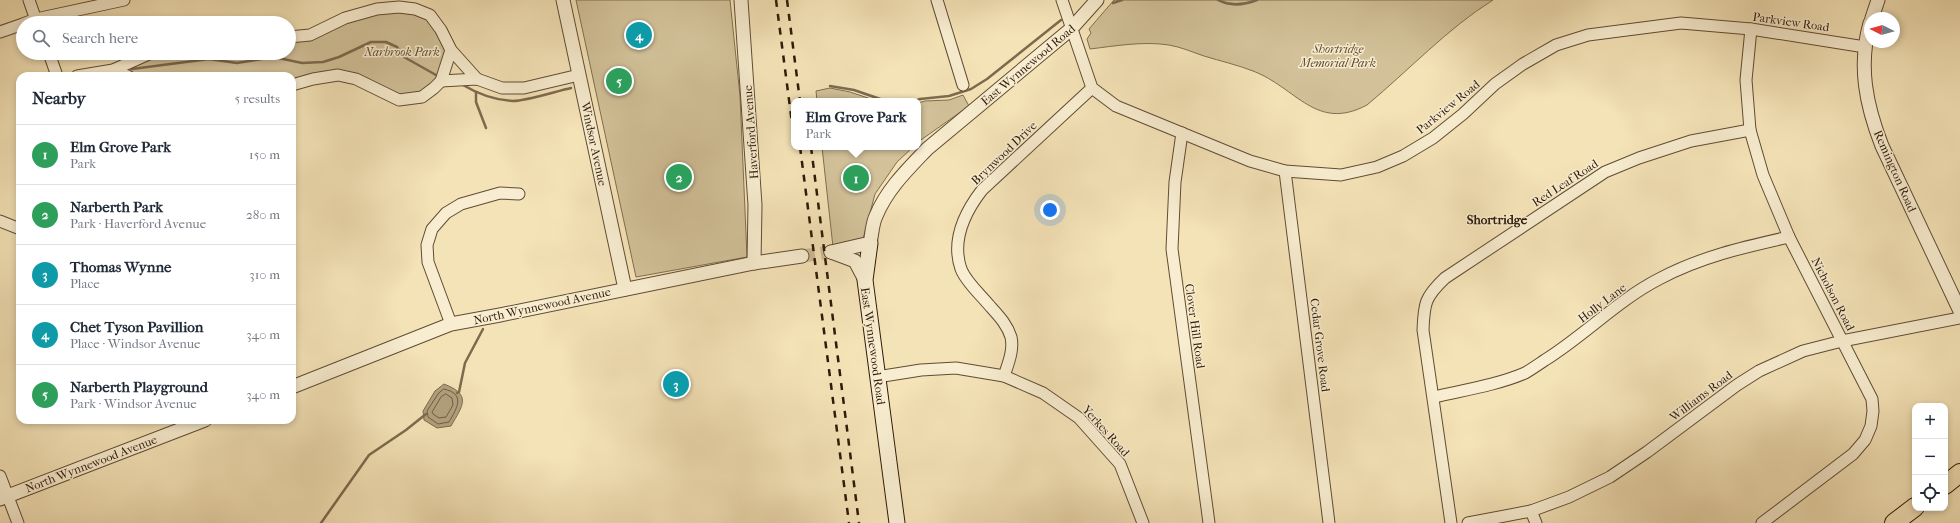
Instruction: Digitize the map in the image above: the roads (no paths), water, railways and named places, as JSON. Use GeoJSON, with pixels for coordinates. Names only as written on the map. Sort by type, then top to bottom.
{"type":"FeatureCollection","features":[{"type":"Feature","properties":{"kind":"highway"},"geometry":{"type":"LineString","coordinates":[[1948,482],[1960,473]]}},
{"type":"Feature","properties":{"kind":"highway"},"geometry":{"type":"LineString","coordinates":[[1894,523],[1912,509]]}},
{"type":"Feature","properties":{"kind":"main road","name":"East Wynnewood Road"},"geometry":{"type":"LineString","coordinates":[[870,244],[865,280],[898,523]]}},
{"type":"Feature","properties":{"kind":"street"},"geometry":{"type":"LineString","coordinates":[[29,0],[30,16]]}},
{"type":"Feature","properties":{"kind":"street"},"geometry":{"type":"LineString","coordinates":[[56,16],[124,0]]}},
{"type":"Feature","properties":{"kind":"street","name":"Windsor Avenue"},"geometry":{"type":"LineString","coordinates":[[563,0],[625,289]]}},
{"type":"Feature","properties":{"kind":"street","name":"Haverford Avenue"},"geometry":{"type":"LineString","coordinates":[[741,0],[755,205],[754,263]]}},
{"type":"Feature","properties":{"kind":"street"},"geometry":{"type":"LineString","coordinates":[[937,0],[963,84]]}},
{"type":"Feature","properties":{"kind":"street"},"geometry":{"type":"LineString","coordinates":[[1062,0],[1092,88]]}},
{"type":"Feature","properties":{"kind":"street","name":"East Wynnewood Road"},"geometry":{"type":"LineString","coordinates":[[870,244],[875,217],[889,192],[906,171],[927,149],[1072,30],[1097,0]]}},
{"type":"Feature","properties":{"kind":"street"},"geometry":{"type":"LineString","coordinates":[[1874,12],[1878,0]]}},
{"type":"Feature","properties":{"kind":"street"},"geometry":{"type":"LineString","coordinates":[[296,36],[310,35],[345,18],[377,9],[415,9],[430,15],[441,30],[451,50],[477,79]]}},
{"type":"Feature","properties":{"kind":"street","name":"Parkview Road"},"geometry":{"type":"LineString","coordinates":[[1092,88],[1116,106],[1250,161],[1285,171],[1341,175],[1377,167],[1402,156],[1433,138],[1463,114],[1495,84],[1523,64],[1556,45],[1588,35],[1681,23],[1751,29],[1864,47]]}},
{"type":"Feature","properties":{"kind":"street"},"geometry":{"type":"LineString","coordinates":[[0,32],[16,27]]}},
{"type":"Feature","properties":{"kind":"street","name":"Nicholson Road"},"geometry":{"type":"LineString","coordinates":[[1751,29],[1746,80],[1750,130],[1763,175],[1789,237],[1872,399],[1873,411],[1871,426],[1865,440],[1853,454],[1762,523]]}},
{"type":"Feature","properties":{"kind":"street","name":"Remington Road"},"geometry":{"type":"LineString","coordinates":[[1865,48],[1865,85],[1874,125],[1882,146],[1960,310]]}},
{"type":"Feature","properties":{"kind":"street"},"geometry":{"type":"LineString","coordinates":[[296,84],[313,79],[338,75],[356,79],[398,100],[422,97],[441,81],[451,50]]}},
{"type":"Feature","properties":{"kind":"street"},"geometry":{"type":"LineString","coordinates":[[51,60],[56,72]]}},
{"type":"Feature","properties":{"kind":"street"},"geometry":{"type":"LineString","coordinates":[[101,72],[113,70],[135,60]]}},
{"type":"Feature","properties":{"kind":"street"},"geometry":{"type":"LineString","coordinates":[[113,70],[118,72]]}},
{"type":"Feature","properties":{"kind":"street"},"geometry":{"type":"LineString","coordinates":[[441,81],[477,79],[502,88],[524,88],[579,75]]}},
{"type":"Feature","properties":{"kind":"street","name":"Brynwood Drive"},"geometry":{"type":"LineString","coordinates":[[1004,376],[1011,354],[1011,338],[1005,324],[973,287],[961,270],[957,248],[961,230],[969,207],[982,190],[1092,88]]}},
{"type":"Feature","properties":{"kind":"street","name":"Red Leaf Road"},"geometry":{"type":"LineString","coordinates":[[1451,523],[1434,397],[1423,330],[1424,310],[1430,292],[1445,278],[1605,172],[1639,158],[1691,141],[1750,130]]}},
{"type":"Feature","properties":{"kind":"street","name":"Clover Hill Road"},"geometry":{"type":"LineString","coordinates":[[1182,133],[1173,196],[1172,249],[1209,523]]}},
{"type":"Feature","properties":{"kind":"street","name":"Cedar Grove Road"},"geometry":{"type":"LineString","coordinates":[[1285,171],[1329,523]]}},
{"type":"Feature","properties":{"kind":"street"},"geometry":{"type":"LineString","coordinates":[[451,324],[428,262],[427,244],[432,229],[446,213],[461,204],[500,193],[519,194]]}},
{"type":"Feature","properties":{"kind":"street"},"geometry":{"type":"LineString","coordinates":[[0,221],[16,228]]}},
{"type":"Feature","properties":{"kind":"street","name":"Holly Lane"},"geometry":{"type":"LineString","coordinates":[[1434,397],[1480,387],[1525,372],[1564,348],[1624,302],[1658,279],[1694,262],[1740,248],[1789,237]]}},
{"type":"Feature","properties":{"kind":"street"},"geometry":{"type":"LineString","coordinates":[[865,280],[855,261],[831,252],[870,244]]}},
{"type":"Feature","properties":{"kind":"street","name":"North Wynnewood Avenue"},"geometry":{"type":"LineString","coordinates":[[296,385],[451,324],[754,263],[802,256]]}},
{"type":"Feature","properties":{"kind":"street","name":"Williams Road"},"geometry":{"type":"LineString","coordinates":[[1468,523],[1531,512],[1569,497],[1610,477],[1647,452],[1737,385],[1759,371],[1803,351],[1842,341],[1960,318]]}},
{"type":"Feature","properties":{"kind":"street","name":"Yerkes Road"},"geometry":{"type":"LineString","coordinates":[[878,377],[921,370],[956,368],[1004,376],[1043,393],[1079,418],[1120,464],[1143,523]]}},
{"type":"Feature","properties":{"kind":"street","name":"North Wynnewood Avenue"},"geometry":{"type":"LineString","coordinates":[[4,497],[195,424]]}},
{"type":"Feature","properties":{"kind":"street"},"geometry":{"type":"LineString","coordinates":[[0,476],[4,497],[18,523]]}},
{"type":"Feature","properties":{"kind":"street"},"geometry":{"type":"LineString","coordinates":[[1531,512],[1536,523]]}},
{"type":"Feature","properties":{"kind":"water"},"geometry":{"type":"Polygon","coordinates":[[[444,384],[459,392],[462,397],[462,401],[459,412],[451,426],[437,428],[424,420],[423,411],[435,391],[444,384]]]}},
{"type":"Feature","properties":{"kind":"waterway"},"geometry":{"type":"LineString","coordinates":[[1113,3],[1122,0]]}},
{"type":"Feature","properties":{"kind":"waterway"},"geometry":{"type":"LineString","coordinates":[[1218,0],[1228,4],[1247,3],[1257,0]]}},
{"type":"Feature","properties":{"kind":"waterway"},"geometry":{"type":"LineString","coordinates":[[921,99],[949,96],[971,89],[987,79],[1061,20]]}},
{"type":"Feature","properties":{"kind":"waterway"},"geometry":{"type":"LineString","coordinates":[[288,60],[302,63],[323,62],[339,57],[371,42],[386,42],[397,47],[404,57],[436,75]]}},
{"type":"Feature","properties":{"kind":"waterway"},"geometry":{"type":"LineString","coordinates":[[132,69],[201,60]]}},
{"type":"Feature","properties":{"kind":"waterway"},"geometry":{"type":"LineString","coordinates":[[216,60],[237,63],[256,60]]}},
{"type":"Feature","properties":{"kind":"waterway"},"geometry":{"type":"LineString","coordinates":[[463,85],[487,96],[513,101],[533,98],[571,88]]}},
{"type":"Feature","properties":{"kind":"waterway"},"geometry":{"type":"LineString","coordinates":[[830,86],[854,90],[877,98]]}},
{"type":"Feature","properties":{"kind":"waterway"},"geometry":{"type":"LineString","coordinates":[[476,92],[476,102],[486,128]]}},
{"type":"Feature","properties":{"kind":"waterway"},"geometry":{"type":"LineString","coordinates":[[457,393],[459,392],[465,363],[483,329]]}},
{"type":"Feature","properties":{"kind":"waterway"},"geometry":{"type":"LineString","coordinates":[[321,523],[369,455],[406,430],[426,414]]}},
{"type":"Feature","properties":{"kind":"tunnel"},"geometry":{"type":"LineString","coordinates":[[802,256],[831,252]]}},
{"type":"Feature","properties":{"kind":"railway"},"geometry":{"type":"LineString","coordinates":[[776,0],[791,115]]}},
{"type":"Feature","properties":{"kind":"railway"},"geometry":{"type":"LineString","coordinates":[[787,0],[800,98]]}},
{"type":"Feature","properties":{"kind":"railway"},"geometry":{"type":"LineString","coordinates":[[800,150],[849,523]]}},
{"type":"Feature","properties":{"kind":"railway"},"geometry":{"type":"LineString","coordinates":[[811,150],[859,523]]}},
{"type":"Feature","properties":{"kind":"place","name":"Chet Tyson Pavillion"},"geometry":{"type":"Point","coordinates":[639,35]}},
{"type":"Feature","properties":{"kind":"place","name":"Narberth Playground"},"geometry":{"type":"Point","coordinates":[619,81]}},
{"type":"Feature","properties":{"kind":"place","name":"Narberth Park"},"geometry":{"type":"Point","coordinates":[679,177]}},
{"type":"Feature","properties":{"kind":"place","name":"Elm Grove Park"},"geometry":{"type":"Point","coordinates":[856,178]}},
{"type":"Feature","properties":{"kind":"place","name":"Thomas Wynne"},"geometry":{"type":"Point","coordinates":[676,384]}},
{"type":"Feature","properties":{"kind":"district","name":"Shortridge"},"geometry":{"type":"Point","coordinates":[1497,219]}},
{"type":"Feature","properties":{"kind":"park label","name":"Narbrook Park"},"geometry":{"type":"Point","coordinates":[402,52]}},
{"type":"Feature","properties":{"kind":"park label","name":"Shortridge Memorial Park"},"geometry":{"type":"Point","coordinates":[1338,56]}}]}
